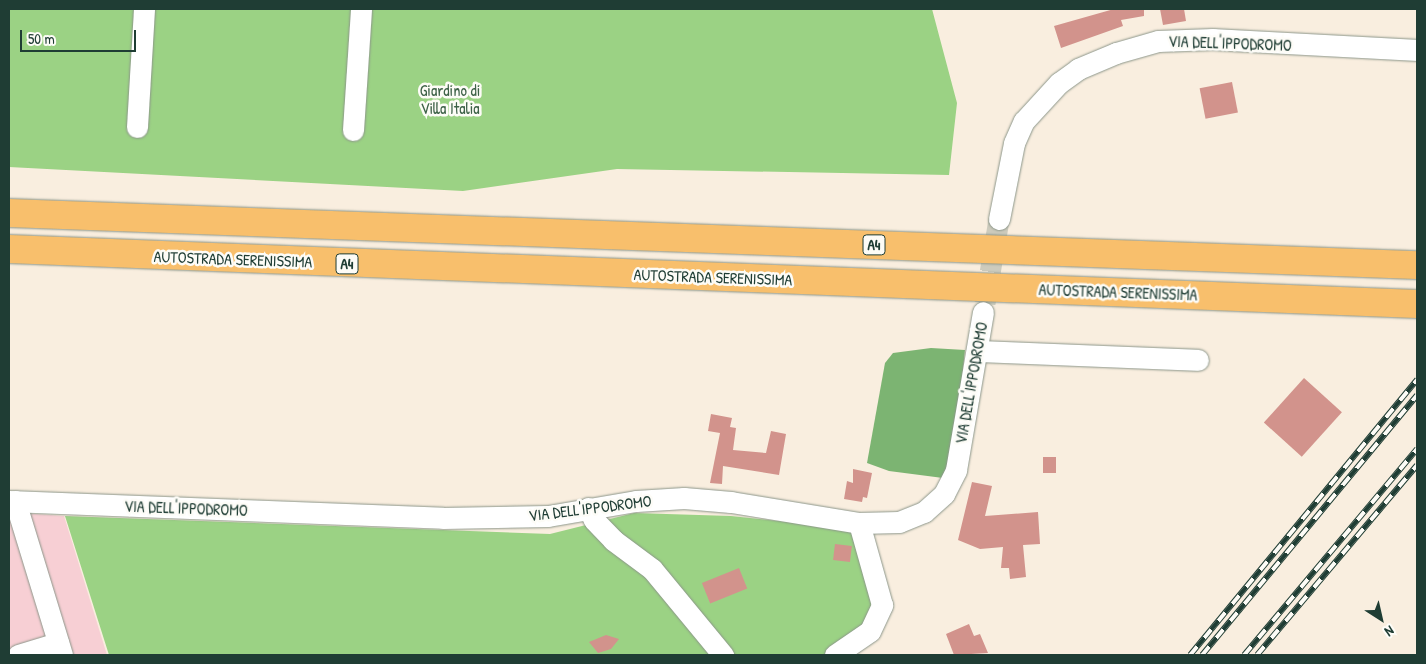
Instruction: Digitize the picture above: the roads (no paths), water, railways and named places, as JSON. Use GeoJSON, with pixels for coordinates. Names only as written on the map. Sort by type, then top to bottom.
{"type":"FeatureCollection","features":[{"type":"Feature","properties":{"kind":"highway"},"geometry":{"type":"LineString","coordinates":[[9,196],[170,204],[332,225]]}},
{"type":"Feature","properties":{"kind":"highway","name":"A4"},"geometry":{"type":"LineString","coordinates":[[9,214],[1417,265]]}},
{"type":"Feature","properties":{"kind":"highway","name":"AUTOSTRADA SERENISSIMA"},"geometry":{"type":"LineString","coordinates":[[9,249],[1417,304]]}},
{"type":"Feature","properties":{"kind":"street"},"geometry":{"type":"LineString","coordinates":[[137,127],[139,63],[144,9]]}},
{"type":"Feature","properties":{"kind":"street"},"geometry":{"type":"LineString","coordinates":[[353,130],[361,9]]}},
{"type":"Feature","properties":{"kind":"street","name":"VIA DELL'IPPODROMO"},"geometry":{"type":"LineString","coordinates":[[999,219],[1010,174],[1017,162],[1034,109],[1059,83],[1078,69],[1158,41],[1213,40],[1417,50]]}},
{"type":"Feature","properties":{"kind":"street","name":"VIA DELL'IPPODROMO"},"geometry":{"type":"LineString","coordinates":[[12,501],[443,518],[548,516],[636,501],[684,498],[731,502],[858,523],[899,522],[924,512],[944,494],[956,470],[983,312]]}},
{"type":"Feature","properties":{"kind":"street"},"geometry":{"type":"LineString","coordinates":[[977,351],[1198,360]]}},
{"type":"Feature","properties":{"kind":"street"},"geometry":{"type":"LineString","coordinates":[[12,501],[60,649],[18,655]]}},
{"type":"Feature","properties":{"kind":"street"},"geometry":{"type":"LineString","coordinates":[[588,508],[594,520],[613,540],[652,569],[715,653]]}},
{"type":"Feature","properties":{"kind":"street"},"geometry":{"type":"LineString","coordinates":[[835,655],[870,631],[882,605],[858,523]]}},
{"type":"Feature","properties":{"kind":"tunnel"},"geometry":{"type":"LineString","coordinates":[[985,303],[999,219]]}},
{"type":"Feature","properties":{"kind":"railway"},"geometry":{"type":"LineString","coordinates":[[1190,655],[1417,380]]}},
{"type":"Feature","properties":{"kind":"railway"},"geometry":{"type":"LineString","coordinates":[[1202,655],[1417,395]]}},
{"type":"Feature","properties":{"kind":"railway"},"geometry":{"type":"LineString","coordinates":[[1244,655],[1417,449]]}},
{"type":"Feature","properties":{"kind":"railway"},"geometry":{"type":"LineString","coordinates":[[1257,655],[1417,465]]}},
{"type":"Feature","properties":{"kind":"park label","name":"Giardino di Villa Italia"},"geometry":{"type":"Point","coordinates":[450,99]}}]}
